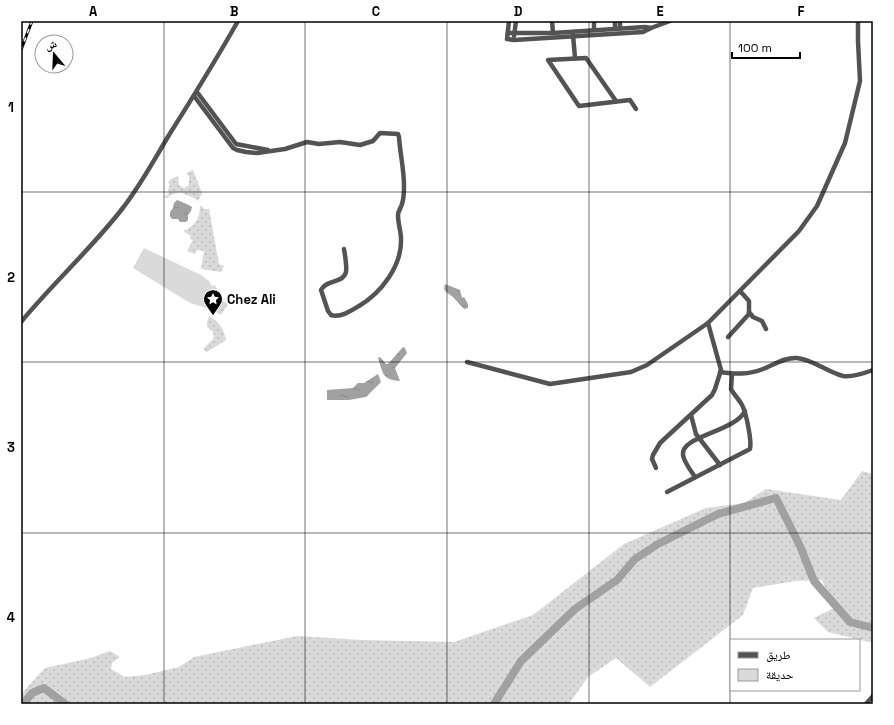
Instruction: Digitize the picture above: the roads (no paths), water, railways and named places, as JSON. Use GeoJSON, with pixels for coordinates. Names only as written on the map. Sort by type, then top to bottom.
{"type":"FeatureCollection","features":[{"type":"Feature","properties":{"kind":"street"},"geometry":{"type":"LineString","coordinates":[[21,322],[123,208],[151,167],[238,21]]}},
{"type":"Feature","properties":{"kind":"street"},"geometry":{"type":"LineString","coordinates":[[509,21],[508,40],[574,34],[643,32],[670,21]]}},
{"type":"Feature","properties":{"kind":"street"},"geometry":{"type":"LineString","coordinates":[[514,40],[516,21]]}},
{"type":"Feature","properties":{"kind":"street"},"geometry":{"type":"LineString","coordinates":[[552,21],[553,33]]}},
{"type":"Feature","properties":{"kind":"street"},"geometry":{"type":"LineString","coordinates":[[594,21],[594,30]]}},
{"type":"Feature","properties":{"kind":"street"},"geometry":{"type":"LineString","coordinates":[[615,21],[618,28]]}},
{"type":"Feature","properties":{"kind":"street"},"geometry":{"type":"LineString","coordinates":[[618,28],[620,21]]}},
{"type":"Feature","properties":{"kind":"street"},"geometry":{"type":"LineString","coordinates":[[642,21],[642,27]]}},
{"type":"Feature","properties":{"kind":"street"},"geometry":{"type":"LineString","coordinates":[[467,362],[550,384],[631,372],[647,366],[708,323],[807,221],[817,206],[844,143],[860,81],[858,21]]}},
{"type":"Feature","properties":{"kind":"street"},"geometry":{"type":"LineString","coordinates":[[508,33],[574,34],[594,30],[618,28],[651,28]]}},
{"type":"Feature","properties":{"kind":"street"},"geometry":{"type":"LineString","coordinates":[[574,34],[575,58]]}},
{"type":"Feature","properties":{"kind":"street"},"geometry":{"type":"LineString","coordinates":[[616,101],[586,58],[548,60],[579,106],[630,100],[636,110]]}},
{"type":"Feature","properties":{"kind":"street"},"geometry":{"type":"LineString","coordinates":[[195,94],[234,142],[252,150],[270,151],[307,142],[319,144],[340,142],[360,145],[373,141],[380,133],[398,134],[404,185],[402,203],[398,215],[401,242],[400,251],[394,268],[387,281],[366,301],[340,316],[334,316],[328,311],[321,289],[325,284],[341,279],[344,276],[346,270],[344,249]]}},
{"type":"Feature","properties":{"kind":"street"},"geometry":{"type":"LineString","coordinates":[[740,291],[748,301],[749,312],[753,318],[762,321],[766,329]]}},
{"type":"Feature","properties":{"kind":"street"},"geometry":{"type":"LineString","coordinates":[[728,337],[749,314],[749,312]]}},
{"type":"Feature","properties":{"kind":"street"},"geometry":{"type":"LineString","coordinates":[[656,468],[652,459],[654,452],[663,440],[714,393],[720,372],[708,323]]}},
{"type":"Feature","properties":{"kind":"street"},"geometry":{"type":"LineString","coordinates":[[720,372],[745,374],[755,372],[784,360],[797,358],[809,361],[842,376],[873,370]]}},
{"type":"Feature","properties":{"kind":"street"},"geometry":{"type":"LineString","coordinates":[[666,492],[750,449],[751,443],[745,411],[742,404],[731,391],[732,374]]}},
{"type":"Feature","properties":{"kind":"street"},"geometry":{"type":"LineString","coordinates":[[695,477],[685,460],[683,452],[688,445],[698,438],[733,424],[740,419],[745,411]]}},
{"type":"Feature","properties":{"kind":"street"},"geometry":{"type":"LineString","coordinates":[[691,415],[698,438],[720,465]]}},
{"type":"Feature","properties":{"kind":"street"},"geometry":{"type":"LineString","coordinates":[[866,704],[873,696]]}},
{"type":"Feature","properties":{"kind":"water"},"geometry":{"type":"Polygon","coordinates":[[[177,200],[192,207],[186,222],[180,222],[178,219],[172,219],[170,216],[170,212],[177,200]]]}},
{"type":"Feature","properties":{"kind":"water"},"geometry":{"type":"Polygon","coordinates":[[[445,284],[460,290],[462,298],[464,297],[468,304],[468,308],[464,309],[446,292],[444,289],[445,284]]]}},
{"type":"Feature","properties":{"kind":"water"},"geometry":{"type":"Polygon","coordinates":[[[403,347],[407,353],[395,368],[400,381],[390,379],[382,372],[378,358],[380,357],[386,364],[388,364],[403,347]]]}},
{"type":"Feature","properties":{"kind":"water"},"geometry":{"type":"Polygon","coordinates":[[[378,374],[381,382],[366,397],[349,400],[327,400],[327,390],[353,388],[358,383],[364,383],[378,374]]]}},
{"type":"Feature","properties":{"kind":"waterway"},"geometry":{"type":"LineString","coordinates":[[494,704],[521,661],[575,609],[617,580],[635,559],[658,544],[718,514],[776,498],[800,546],[814,581],[850,622],[873,628]]}},
{"type":"Feature","properties":{"kind":"waterway"},"geometry":{"type":"LineString","coordinates":[[23,704],[32,693],[44,688],[65,704]]}},
{"type":"Feature","properties":{"kind":"railway"},"geometry":{"type":"LineString","coordinates":[[21,50],[32,21]]}},
{"type":"Feature","properties":{"kind":"place","name":"Chez Ali"},"geometry":{"type":"Point","coordinates":[213,316]}}]}
